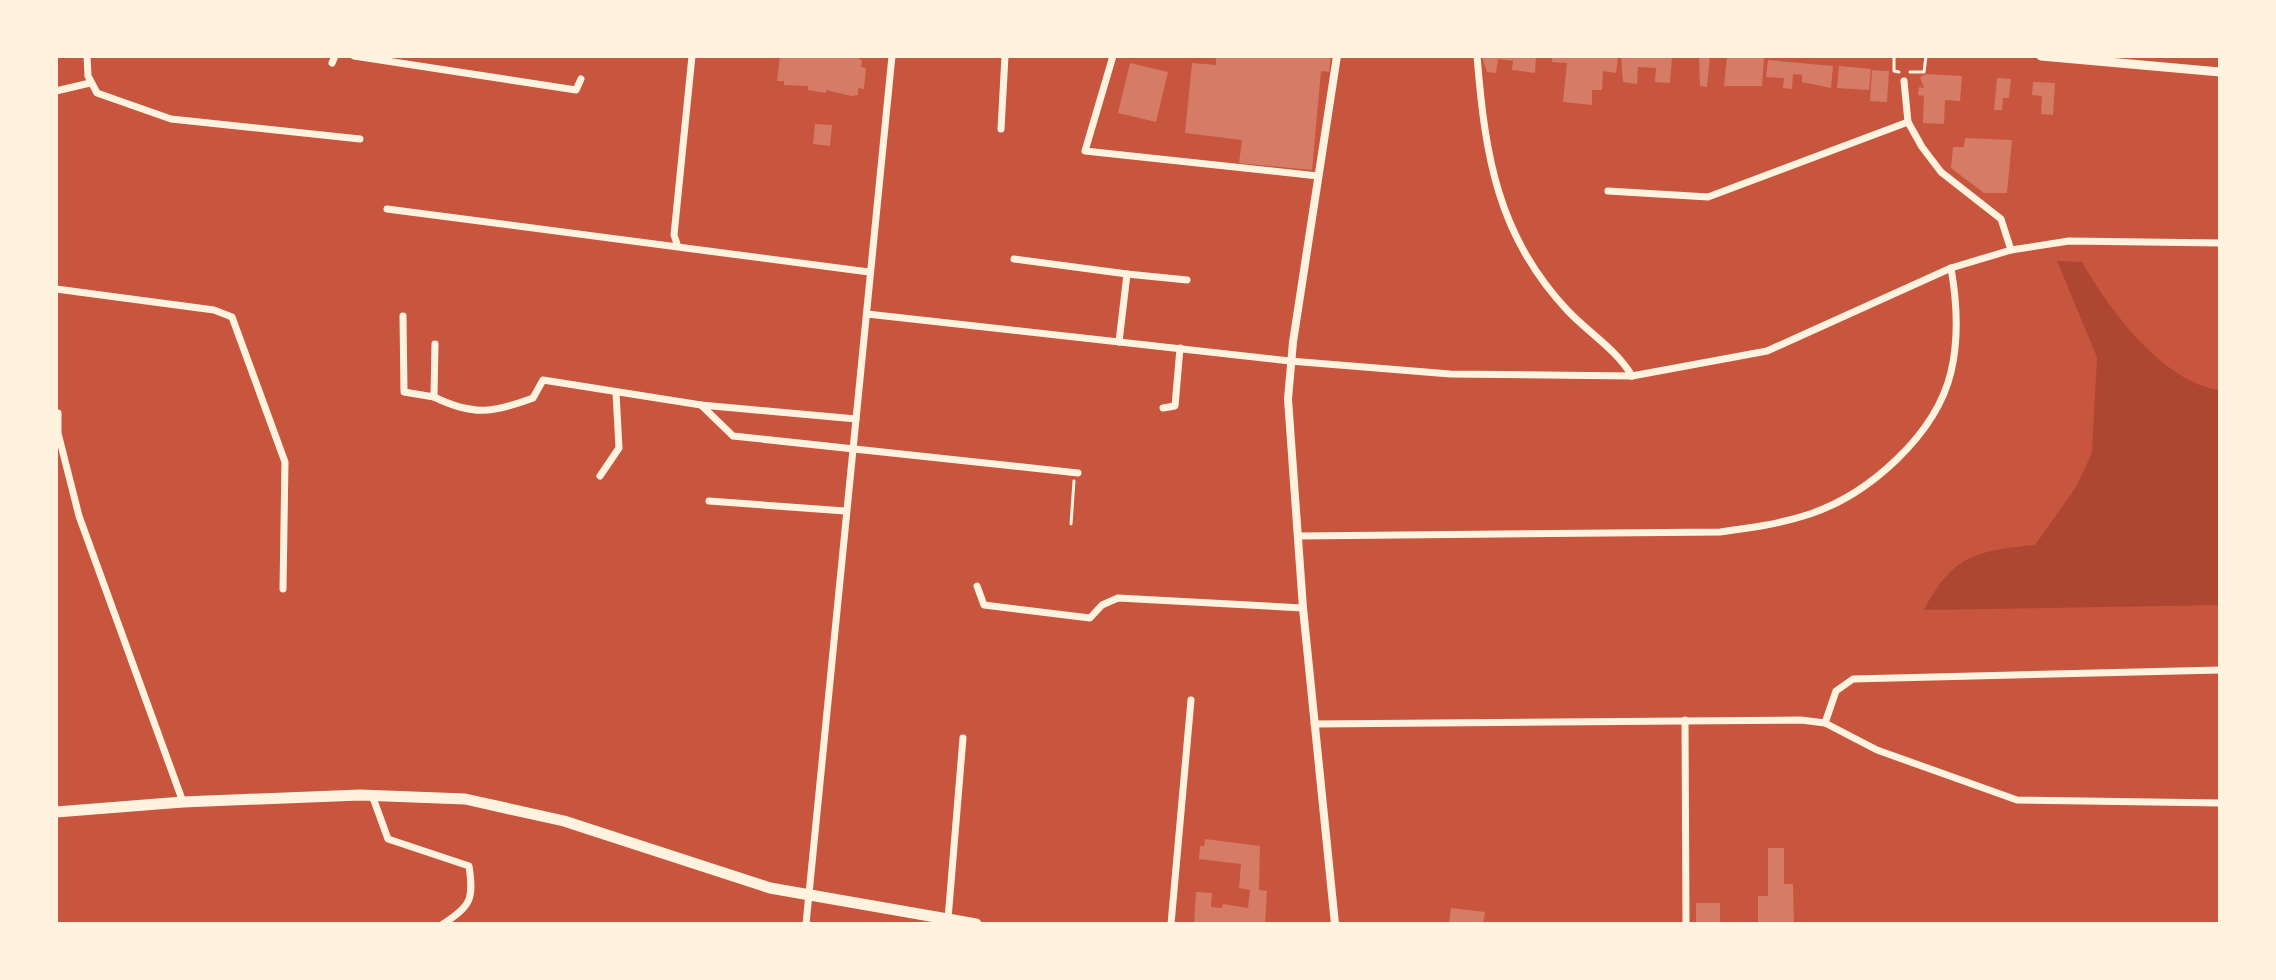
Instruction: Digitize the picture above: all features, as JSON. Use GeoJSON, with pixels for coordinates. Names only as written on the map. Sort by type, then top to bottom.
{"type":"FeatureCollection","features":[{"type":"Feature","properties":{"kind":"highway"},"geometry":{"type":"LineString","coordinates":[[56,812],[183,802],[372,795],[465,799],[515,809],[613,836],[770,888],[976,924]]}},
{"type":"Feature","properties":{"kind":"main road"},"geometry":{"type":"LineString","coordinates":[[2041,56],[2220,72]]}},
{"type":"Feature","properties":{"kind":"street"},"geometry":{"type":"LineString","coordinates":[[87,56],[90,83],[97,93],[171,119],[360,139]]}},
{"type":"Feature","properties":{"kind":"street"},"geometry":{"type":"LineString","coordinates":[[354,56],[576,90]]}},
{"type":"Feature","properties":{"kind":"street"},"geometry":{"type":"LineString","coordinates":[[677,244],[674,235],[692,56]]}},
{"type":"Feature","properties":{"kind":"street"},"geometry":{"type":"LineString","coordinates":[[806,924],[806,895],[892,56]]}},
{"type":"Feature","properties":{"kind":"street"},"geometry":{"type":"LineString","coordinates":[[1001,129],[1005,56]]}},
{"type":"Feature","properties":{"kind":"street"},"geometry":{"type":"LineString","coordinates":[[1113,56],[1085,151],[1318,176]]}},
{"type":"Feature","properties":{"kind":"street"},"geometry":{"type":"LineString","coordinates":[[1335,924],[1303,608],[1288,399],[1290,361],[1337,56]]}},
{"type":"Feature","properties":{"kind":"street"},"geometry":{"type":"LineString","coordinates":[[1477,56],[1484,139],[1509,224],[1535,267],[1567,310],[1619,354],[1632,376]]}},
{"type":"Feature","properties":{"kind":"street"},"geometry":{"type":"LineString","coordinates":[[578,102],[576,90],[581,79]]}},
{"type":"Feature","properties":{"kind":"street"},"geometry":{"type":"LineString","coordinates":[[1904,81],[1908,122],[1941,172],[2001,219],[2011,250]]}},
{"type":"Feature","properties":{"kind":"street"},"geometry":{"type":"LineString","coordinates":[[56,91],[90,83]]}},
{"type":"Feature","properties":{"kind":"street"},"geometry":{"type":"LineString","coordinates":[[1608,191],[1708,197],[1908,122]]}},
{"type":"Feature","properties":{"kind":"street"},"geometry":{"type":"LineString","coordinates":[[387,209],[677,244],[869,272]]}},
{"type":"Feature","properties":{"kind":"street"},"geometry":{"type":"LineString","coordinates":[[867,314],[1290,361],[1464,375],[1632,376],[1767,351],[1951,268],[2011,250],[2069,241],[2220,243]]}},
{"type":"Feature","properties":{"kind":"street"},"geometry":{"type":"LineString","coordinates":[[1014,259],[1187,280]]}},
{"type":"Feature","properties":{"kind":"street"},"geometry":{"type":"LineString","coordinates":[[1299,536],[1720,532],[1770,525],[1812,514],[1856,491],[1895,463],[1936,407],[1951,373],[1956,323],[1951,268]]}},
{"type":"Feature","properties":{"kind":"street"},"geometry":{"type":"LineString","coordinates":[[1119,342],[1127,274]]}},
{"type":"Feature","properties":{"kind":"street"},"geometry":{"type":"LineString","coordinates":[[56,289],[214,310],[232,317],[285,462],[283,589]]}},
{"type":"Feature","properties":{"kind":"street"},"geometry":{"type":"LineString","coordinates":[[403,316],[404,392],[434,397],[458,409],[483,412],[533,398],[543,380],[701,405],[856,419]]}},
{"type":"Feature","properties":{"kind":"street"},"geometry":{"type":"LineString","coordinates":[[434,397],[435,344]]}},
{"type":"Feature","properties":{"kind":"street"},"geometry":{"type":"LineString","coordinates":[[1163,408],[1175,406],[1180,348]]}},
{"type":"Feature","properties":{"kind":"street"},"geometry":{"type":"LineString","coordinates":[[600,476],[619,448],[616,393]]}},
{"type":"Feature","properties":{"kind":"street"},"geometry":{"type":"LineString","coordinates":[[701,405],[733,436],[1076,473]]}},
{"type":"Feature","properties":{"kind":"street"},"geometry":{"type":"LineString","coordinates":[[58,413],[58,433],[79,516],[183,802]]}},
{"type":"Feature","properties":{"kind":"street"},"geometry":{"type":"LineString","coordinates":[[709,501],[845,511]]}},
{"type":"Feature","properties":{"kind":"street"},"geometry":{"type":"LineString","coordinates":[[977,586],[984,605],[1090,618],[1102,605],[1118,598],[1303,608]]}},
{"type":"Feature","properties":{"kind":"street"},"geometry":{"type":"LineString","coordinates":[[1825,723],[1836,691],[1853,679],[2220,670]]}},
{"type":"Feature","properties":{"kind":"street"},"geometry":{"type":"LineString","coordinates":[[1171,924],[1191,700]]}},
{"type":"Feature","properties":{"kind":"street"},"geometry":{"type":"LineString","coordinates":[[1314,724],[1685,720],[1825,723],[1877,750],[2017,800],[2220,803]]}},
{"type":"Feature","properties":{"kind":"street"},"geometry":{"type":"LineString","coordinates":[[1685,720],[1686,924]]}},
{"type":"Feature","properties":{"kind":"street"},"geometry":{"type":"LineString","coordinates":[[948,919],[963,738]]}},
{"type":"Feature","properties":{"kind":"street"},"geometry":{"type":"LineString","coordinates":[[372,795],[388,839],[469,866],[473,889],[465,909],[443,924]]}},
{"type":"Feature","properties":{"kind":"path"},"geometry":{"type":"LineString","coordinates":[[1894,56],[1894,71],[1924,72],[1926,56]]}},
{"type":"Feature","properties":{"kind":"path"},"geometry":{"type":"LineString","coordinates":[[1071,524],[1076,473]]}},
{"type":"Feature","properties":{"kind":"shaded area"},"geometry":{"type":"Polygon","coordinates":[[[2057,261],[2082,262],[2122,321],[2158,359],[2178,374],[2220,390],[2220,605],[1924,610],[1945,577],[1968,559],[1997,550],[2035,545],[2076,487],[2092,453],[2097,357],[2057,261]]]}},
{"type":"Feature","properties":{"kind":"building"},"geometry":{"type":"Polygon","coordinates":[[[780,56],[857,57],[862,61],[861,67],[866,68],[864,89],[858,88],[858,95],[851,96],[826,90],[826,93],[808,90],[808,86],[784,85],[784,81],[777,81],[780,56]]]}},
{"type":"Feature","properties":{"kind":"building"},"geometry":{"type":"Polygon","coordinates":[[[1216,56],[1331,56],[1329,72],[1321,71],[1312,170],[1239,163],[1242,140],[1185,133],[1192,63],[1216,65],[1216,56]]]}},
{"type":"Feature","properties":{"kind":"building"},"geometry":{"type":"Polygon","coordinates":[[[1482,56],[1536,56],[1535,73],[1512,70],[1513,61],[1498,59],[1496,73],[1487,72],[1482,56]]]}},
{"type":"Feature","properties":{"kind":"building"},"geometry":{"type":"Polygon","coordinates":[[[1552,56],[1618,56],[1616,73],[1603,71],[1602,90],[1592,90],[1592,105],[1563,102],[1567,63],[1552,62],[1552,56]]]}},
{"type":"Feature","properties":{"kind":"building"},"geometry":{"type":"Polygon","coordinates":[[[1621,56],[1672,56],[1670,83],[1655,82],[1656,68],[1638,67],[1637,84],[1623,82],[1621,56]]]}},
{"type":"Feature","properties":{"kind":"building"},"geometry":{"type":"Polygon","coordinates":[[[1699,56],[1710,56],[1707,87],[1700,86],[1699,56]]]}},
{"type":"Feature","properties":{"kind":"building"},"geometry":{"type":"Polygon","coordinates":[[[1727,56],[1764,58],[1762,86],[1724,86],[1727,56]]]}},
{"type":"Feature","properties":{"kind":"building"},"geometry":{"type":"Polygon","coordinates":[[[1768,60],[1833,66],[1831,88],[1802,82],[1802,75],[1793,74],[1792,89],[1783,88],[1784,78],[1766,77],[1768,60]]]}},
{"type":"Feature","properties":{"kind":"building"},"geometry":{"type":"Polygon","coordinates":[[[1130,63],[1168,72],[1156,122],[1118,113],[1130,63]]]}},
{"type":"Feature","properties":{"kind":"building"},"geometry":{"type":"Polygon","coordinates":[[[1839,66],[1871,69],[1869,90],[1837,88],[1839,66]]]}},
{"type":"Feature","properties":{"kind":"building"},"geometry":{"type":"Polygon","coordinates":[[[1872,70],[1889,71],[1887,102],[1870,101],[1872,70]]]}},
{"type":"Feature","properties":{"kind":"building"},"geometry":{"type":"Polygon","coordinates":[[[1926,74],[1962,76],[1960,101],[1945,100],[1944,124],[1923,123],[1924,96],[1918,95],[1919,87],[1924,88],[1920,77],[1926,74]]]}},
{"type":"Feature","properties":{"kind":"building"},"geometry":{"type":"Polygon","coordinates":[[[1997,78],[2011,79],[2009,98],[2003,98],[2002,110],[1994,110],[1997,78]]]}},
{"type":"Feature","properties":{"kind":"building"},"geometry":{"type":"Polygon","coordinates":[[[2033,82],[2055,83],[2053,115],[2041,114],[2042,96],[2032,95],[2033,82]]]}},
{"type":"Feature","properties":{"kind":"building"},"geometry":{"type":"Polygon","coordinates":[[[815,124],[832,125],[830,146],[813,144],[815,124]]]}},
{"type":"Feature","properties":{"kind":"building"},"geometry":{"type":"Polygon","coordinates":[[[1965,138],[2012,140],[2007,193],[1984,193],[1951,168],[1953,147],[1964,147],[1965,138]]]}},
{"type":"Feature","properties":{"kind":"building"},"geometry":{"type":"Polygon","coordinates":[[[1205,839],[1260,846],[1259,890],[1267,891],[1265,924],[1194,924],[1196,892],[1212,893],[1211,907],[1222,908],[1223,904],[1248,908],[1250,890],[1239,888],[1241,864],[1199,859],[1200,846],[1204,846],[1205,839]]]}},
{"type":"Feature","properties":{"kind":"building"},"geometry":{"type":"Polygon","coordinates":[[[1768,848],[1784,848],[1784,884],[1793,884],[1794,924],[1758,924],[1758,896],[1768,896],[1768,848]]]}},
{"type":"Feature","properties":{"kind":"building"},"geometry":{"type":"Polygon","coordinates":[[[1696,903],[1720,903],[1720,924],[1696,924],[1696,903]]]}},
{"type":"Feature","properties":{"kind":"building"},"geometry":{"type":"Polygon","coordinates":[[[1451,908],[1485,912],[1483,924],[1449,924],[1451,908]]]}}]}
